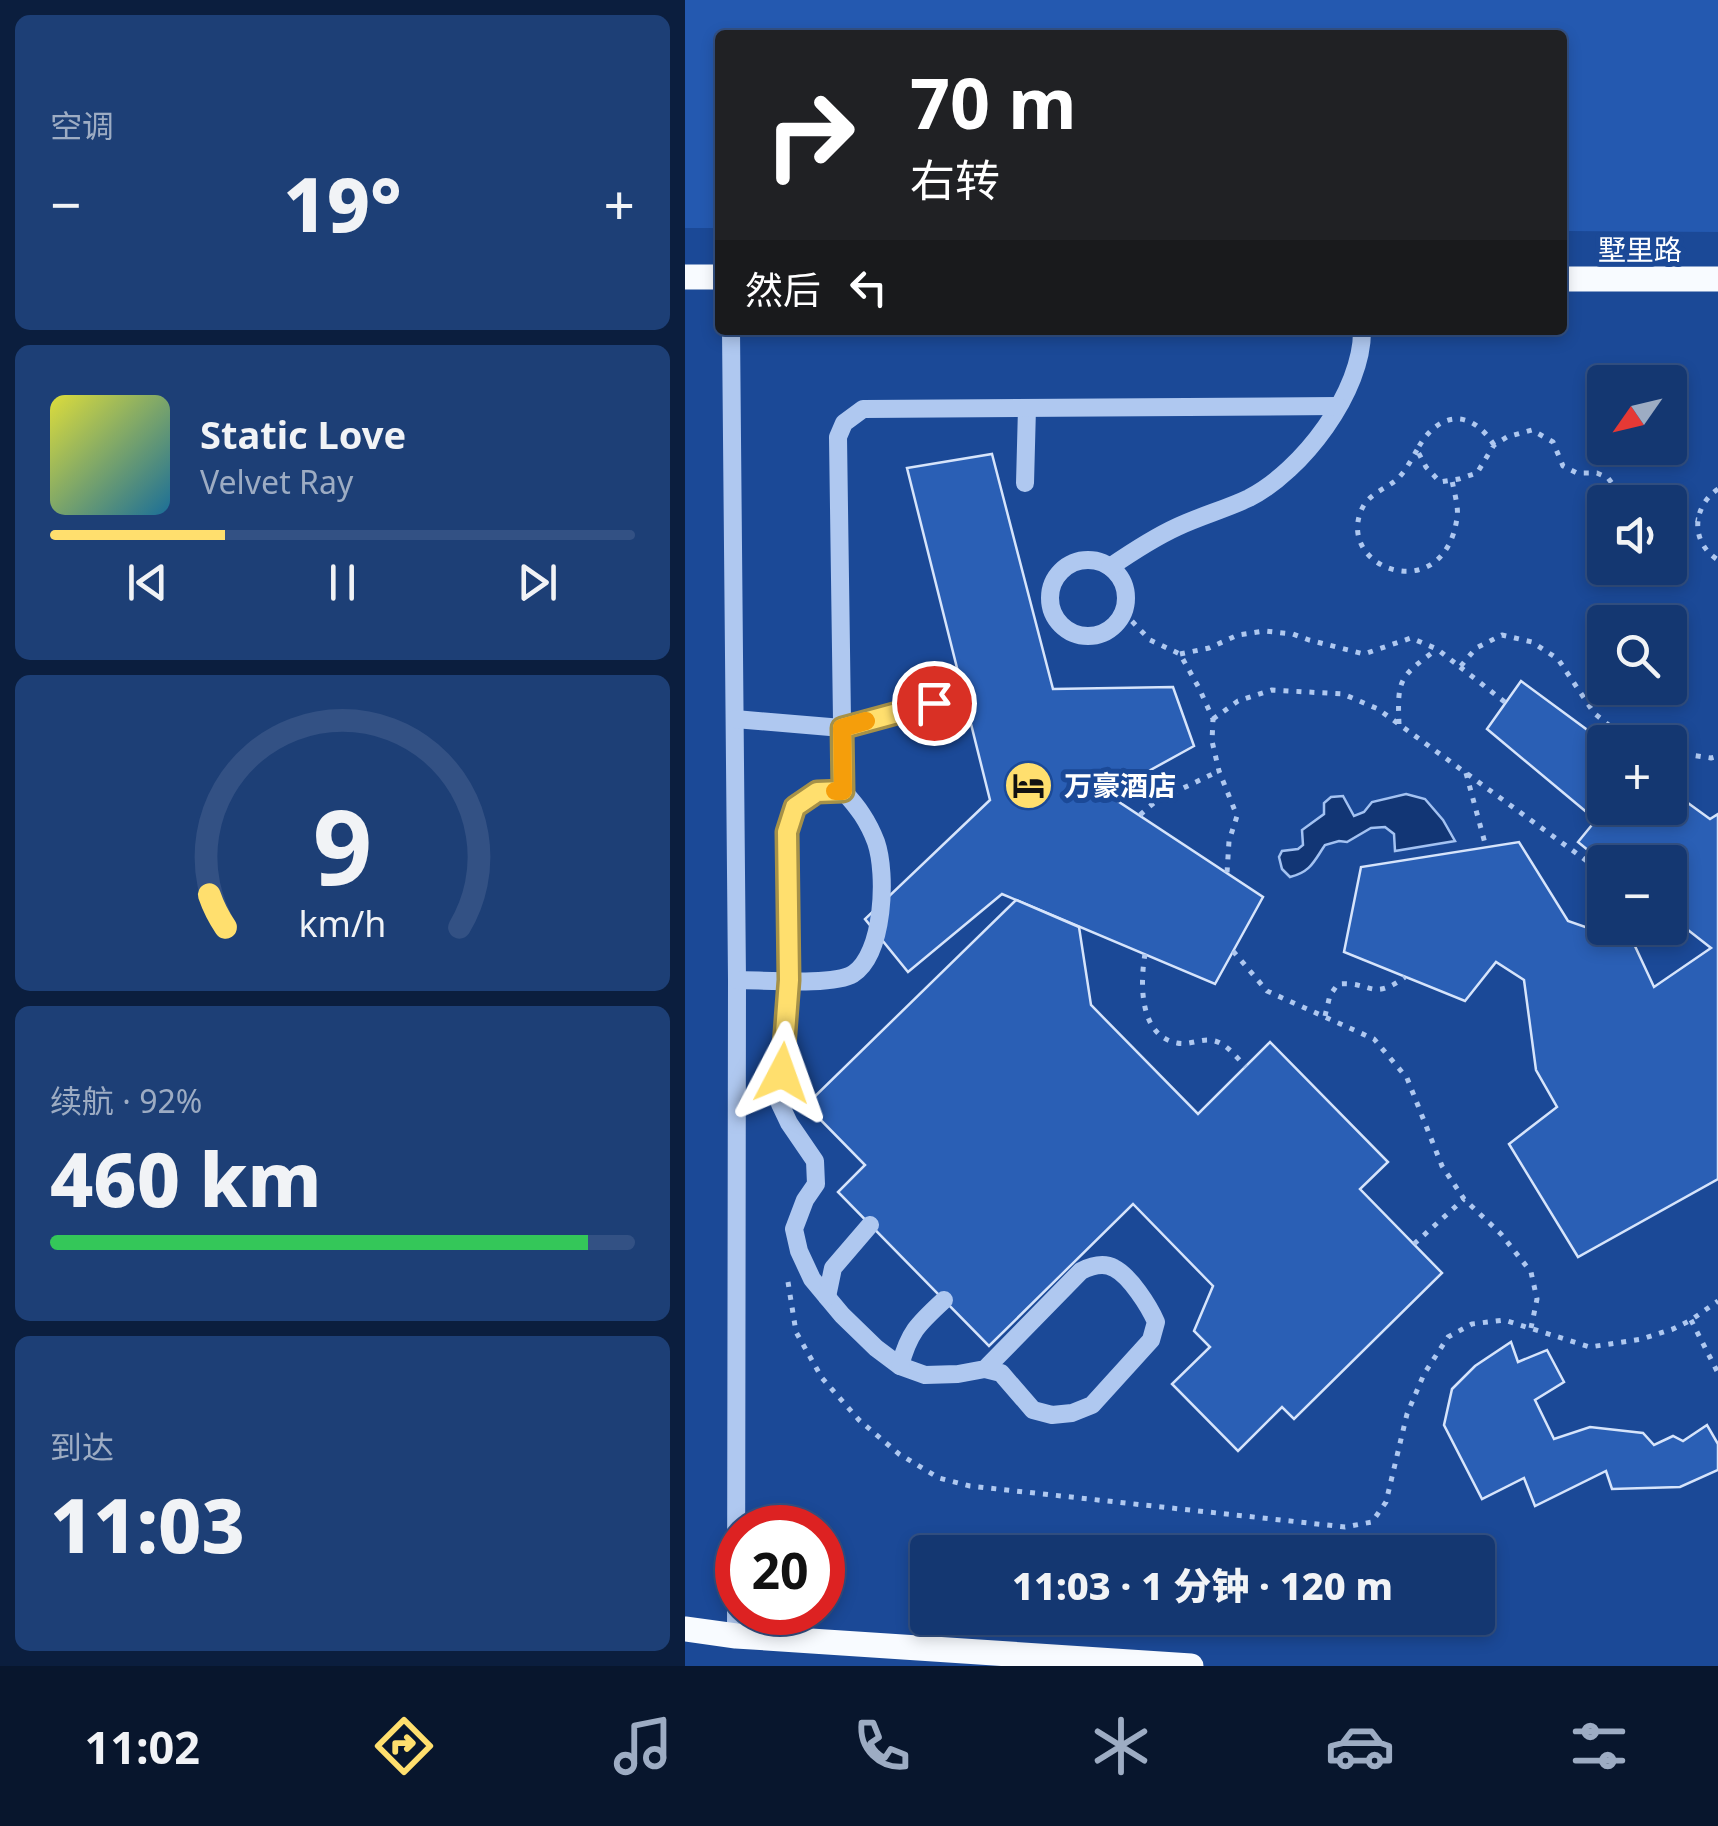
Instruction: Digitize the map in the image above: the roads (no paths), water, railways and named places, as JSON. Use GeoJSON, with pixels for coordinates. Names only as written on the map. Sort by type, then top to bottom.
{"type":"FeatureCollection","features":[{"type":"Feature","properties":{"kind":"main road"},"geometry":{"type":"LineString","coordinates":[[685,277],[715,277]]}},
{"type":"Feature","properties":{"kind":"main road","name":"墅里路"},"geometry":{"type":"LineString","coordinates":[[1567,279],[1718,279]]}},
{"type":"Feature","properties":{"kind":"main road"},"geometry":{"type":"LineString","coordinates":[[685,1630],[1191,1666]]}},
{"type":"Feature","properties":{"kind":"street"},"geometry":{"type":"LineString","coordinates":[[731,335],[737,980],[736,1636]]}},
{"type":"Feature","properties":{"kind":"street"},"geometry":{"type":"LineString","coordinates":[[1110,567],[1177,526],[1250,497],[1310,448],[1345,396],[1359,357],[1361,335]]}},
{"type":"Feature","properties":{"kind":"street"},"geometry":{"type":"LineString","coordinates":[[737,980],[826,980],[852,975],[867,959],[879,917],[877,846],[862,810],[843,791],[838,438],[844,423],[863,409],[1339,406]]}},
{"type":"Feature","properties":{"kind":"street"},"geometry":{"type":"LineString","coordinates":[[1025,483],[1027,408]]}},
{"type":"Feature","properties":{"kind":"street"},"geometry":{"type":"LineString","coordinates":[[1086,560],[1110,567],[1125,587],[1126,600],[1117,623],[1095,636],[1083,636],[1061,625],[1050,603],[1055,578],[1074,562],[1086,560]]}},
{"type":"Feature","properties":{"kind":"street"},"geometry":{"type":"LineString","coordinates":[[735,719],[842,728],[964,695]]}},
{"type":"Feature","properties":{"kind":"street"},"geometry":{"type":"LineString","coordinates":[[843,791],[817,792],[795,807],[787,832],[789,980],[780,1104],[815,1162],[816,1184],[805,1200],[795,1229],[799,1251],[812,1279],[865,1337],[900,1366],[925,1374],[985,1369],[1001,1373],[1033,1410],[1052,1415],[1093,1405],[1151,1340],[1156,1322],[1147,1301],[1113,1268],[1094,1265],[1081,1271],[985,1369]]}},
{"type":"Feature","properties":{"kind":"street"},"geometry":{"type":"LineString","coordinates":[[827,1297],[833,1268],[870,1225]]}},
{"type":"Feature","properties":{"kind":"street"},"geometry":{"type":"LineString","coordinates":[[900,1366],[916,1326],[943,1300]]}},
{"type":"Feature","properties":{"kind":"place","name":"万豪酒店"},"geometry":{"type":"Point","coordinates":[1029,785]}}]}
